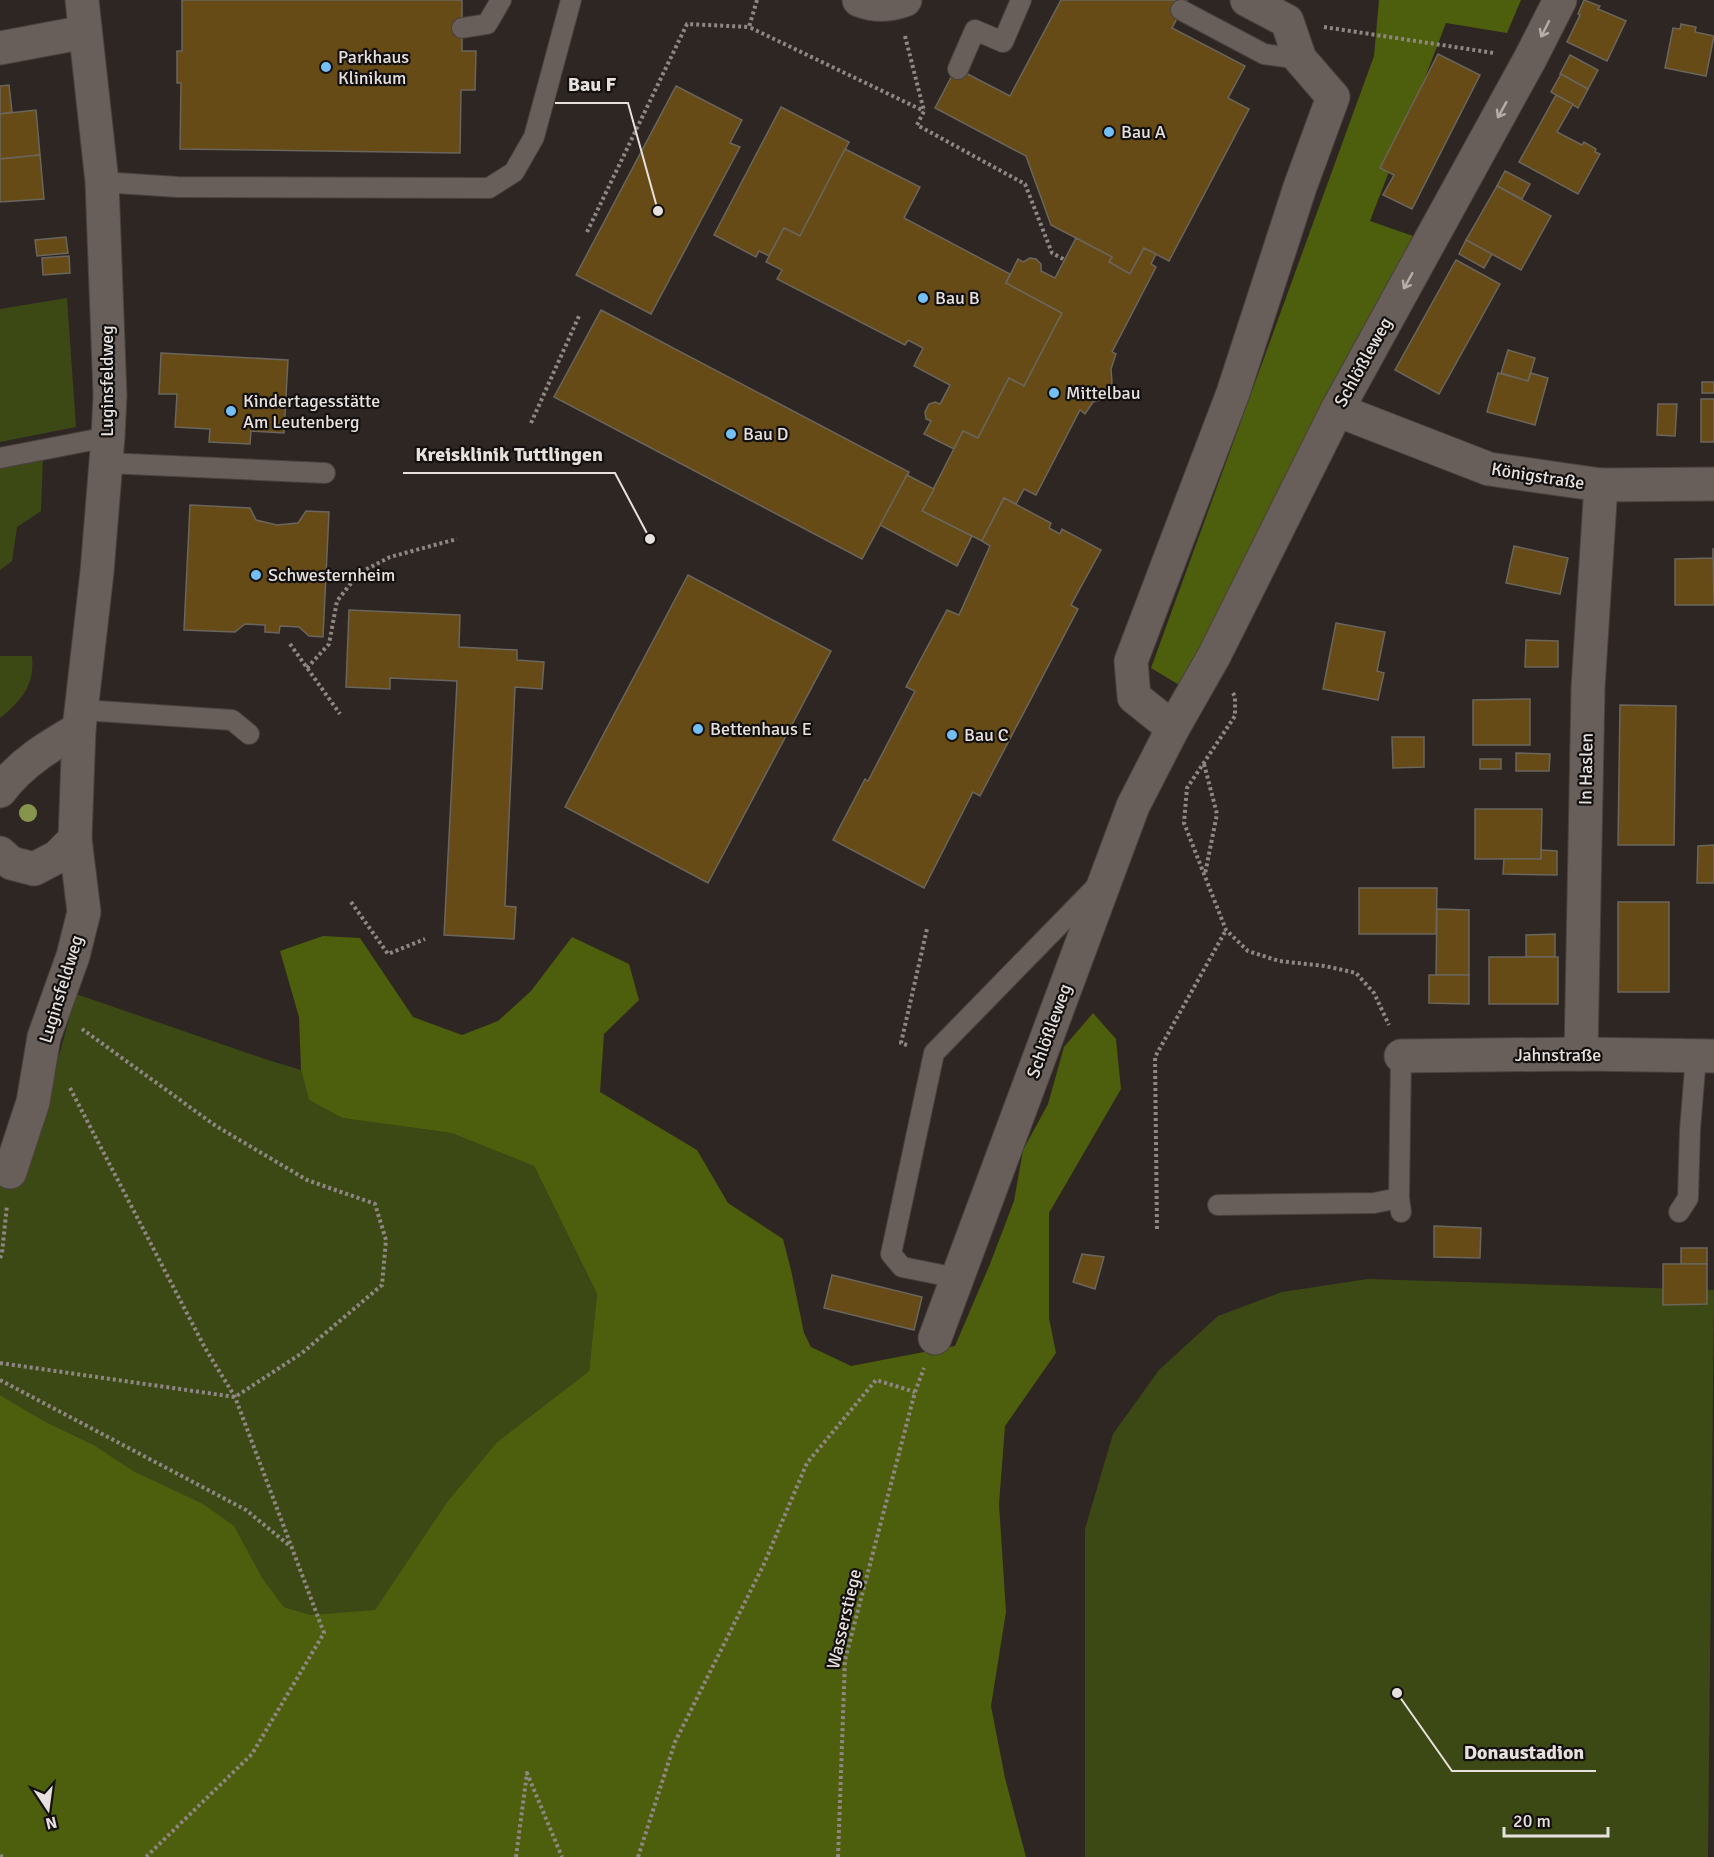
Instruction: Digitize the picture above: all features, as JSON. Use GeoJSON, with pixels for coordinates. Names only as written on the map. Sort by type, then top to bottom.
{"type":"FeatureCollection","features":[{"type":"Feature","properties":{"kind":"street","name":"Luginsfeldweg"},"geometry":{"type":"LineString","coordinates":[[10,1172],[33,1102],[49,1023],[73,956],[84,912],[75,839],[81,720],[98,572],[110,395],[102,182],[82,0]]}},
{"type":"Feature","properties":{"kind":"street"},"geometry":{"type":"LineString","coordinates":[[858,0],[871,5],[887,6],[901,2]]}},
{"type":"Feature","properties":{"kind":"street"},"geometry":{"type":"LineString","coordinates":[[1173,728],[1134,697],[1131,661],[1233,393],[1300,187],[1333,98],[1300,59],[1287,21],[1247,0]]}},
{"type":"Feature","properties":{"kind":"street","name":"Schlößleweg"},"geometry":{"type":"LineString","coordinates":[[934,1338],[1133,806],[1173,728],[1214,656],[1337,410],[1560,0]]}},
{"type":"Feature","properties":{"kind":"street"},"geometry":{"type":"LineString","coordinates":[[0,48],[85,32]]}},
{"type":"Feature","properties":{"kind":"street","name":"Königstraße"},"geometry":{"type":"LineString","coordinates":[[1337,410],[1489,470],[1601,485],[1714,484]]}},
{"type":"Feature","properties":{"kind":"street","name":"In Haslen"},"geometry":{"type":"LineString","coordinates":[[1581,1054],[1588,688],[1601,485]]}},
{"type":"Feature","properties":{"kind":"street"},"geometry":{"type":"LineString","coordinates":[[0,792],[10,778],[81,720]]}},
{"type":"Feature","properties":{"kind":"street"},"geometry":{"type":"LineString","coordinates":[[0,853],[11,863],[34,869],[57,857],[75,839]]}},
{"type":"Feature","properties":{"kind":"street","name":"Jahnstraße"},"geometry":{"type":"LineString","coordinates":[[1401,1056],[1581,1054],[1705,1056]]}},
{"type":"Feature","properties":{"kind":"lane"},"geometry":{"type":"LineString","coordinates":[[462,28],[487,24],[501,0]]}},
{"type":"Feature","properties":{"kind":"lane"},"geometry":{"type":"LineString","coordinates":[[102,182],[178,187],[489,188],[514,172],[534,136],[571,0]]}},
{"type":"Feature","properties":{"kind":"lane"},"geometry":{"type":"LineString","coordinates":[[958,69],[975,30],[1003,42],[1021,0]]}},
{"type":"Feature","properties":{"kind":"lane"},"geometry":{"type":"LineString","coordinates":[[1181,10],[1264,54],[1300,59]]}},
{"type":"Feature","properties":{"kind":"lane"},"geometry":{"type":"LineString","coordinates":[[0,458],[107,450],[325,473]]}},
{"type":"Feature","properties":{"kind":"lane"},"geometry":{"type":"LineString","coordinates":[[81,720],[232,720],[249,734]]}},
{"type":"Feature","properties":{"kind":"lane"},"geometry":{"type":"LineString","coordinates":[[957,1278],[903,1268],[891,1254],[934,1053],[1107,877]]}},
{"type":"Feature","properties":{"kind":"lane"},"geometry":{"type":"LineString","coordinates":[[1218,1205],[1374,1203],[1400,1205],[1401,1056]]}},
{"type":"Feature","properties":{"kind":"lane"},"geometry":{"type":"LineString","coordinates":[[1679,1212],[1688,1198],[1690,1130],[1705,1056]]}},
{"type":"Feature","properties":{"kind":"path"},"geometry":{"type":"LineString","coordinates":[[749,27],[757,0]]}},
{"type":"Feature","properties":{"kind":"path"},"geometry":{"type":"LineString","coordinates":[[901,2],[924,111],[917,125],[1025,184],[1052,253],[1065,260]]}},
{"type":"Feature","properties":{"kind":"path"},"geometry":{"type":"LineString","coordinates":[[1287,21],[1530,58]]}},
{"type":"Feature","properties":{"kind":"path"},"geometry":{"type":"LineString","coordinates":[[587,232],[687,24],[749,27],[924,111]]}},
{"type":"Feature","properties":{"kind":"path"},"geometry":{"type":"LineString","coordinates":[[531,423],[579,316]]}},
{"type":"Feature","properties":{"kind":"path"},"geometry":{"type":"LineString","coordinates":[[307,668],[329,644],[337,601],[358,573],[390,557],[457,539]]}},
{"type":"Feature","properties":{"kind":"path"},"geometry":{"type":"LineString","coordinates":[[290,644],[340,714]]}},
{"type":"Feature","properties":{"kind":"path"},"geometry":{"type":"LineString","coordinates":[[1214,656],[1235,697],[1235,716],[1187,788],[1184,824],[1226,930],[1248,951],[1279,961],[1326,966],[1356,973],[1374,993],[1401,1056]]}},
{"type":"Feature","properties":{"kind":"path"},"geometry":{"type":"LineString","coordinates":[[1203,764],[1217,813],[1204,875]]}},
{"type":"Feature","properties":{"kind":"path"},"geometry":{"type":"LineString","coordinates":[[351,902],[388,954],[425,939]]}},
{"type":"Feature","properties":{"kind":"path"},"geometry":{"type":"LineString","coordinates":[[927,929],[901,1043],[934,1053]]}},
{"type":"Feature","properties":{"kind":"path"},"geometry":{"type":"LineString","coordinates":[[1157,1229],[1155,1057],[1226,930]]}},
{"type":"Feature","properties":{"kind":"path"},"geometry":{"type":"LineString","coordinates":[[0,1363],[235,1397],[302,1353],[382,1285],[386,1239],[375,1204],[307,1180],[49,1023]]}},
{"type":"Feature","properties":{"kind":"path"},"geometry":{"type":"LineString","coordinates":[[49,1023],[57,1058],[76,1102],[205,1348],[235,1397],[324,1633],[252,1754],[146,1857]]}},
{"type":"Feature","properties":{"kind":"path"},"geometry":{"type":"LineString","coordinates":[[0,1258],[10,1172]]}},
{"type":"Feature","properties":{"kind":"path"},"geometry":{"type":"LineString","coordinates":[[0,1380],[246,1510],[292,1548]]}},
{"type":"Feature","properties":{"kind":"path","name":"Wasserstiege"},"geometry":{"type":"LineString","coordinates":[[638,1857],[675,1742],[764,1564],[807,1463],[876,1380],[915,1392],[844,1660],[838,1857]]}},
{"type":"Feature","properties":{"kind":"path"},"geometry":{"type":"LineString","coordinates":[[516,1857],[527,1773],[562,1857]]}},
{"type":"Feature","properties":{"kind":"green space"},"geometry":{"type":"Polygon","coordinates":[[[1379,0],[1521,0],[1507,33],[1446,23],[1370,221],[1413,236],[1181,686],[1151,668],[1374,56],[1379,0]]]}},
{"type":"Feature","properties":{"kind":"green space"},"geometry":{"type":"Polygon","coordinates":[[[67,298],[76,427],[0,442],[0,309],[67,298]]]}},
{"type":"Feature","properties":{"kind":"green space"},"geometry":{"type":"Polygon","coordinates":[[[43,455],[41,511],[17,527],[12,561],[0,570],[0,463],[43,455]]]}},
{"type":"Feature","properties":{"kind":"green space"},"geometry":{"type":"Polygon","coordinates":[[[0,656],[32,656],[32,666],[29,684],[21,698],[0,718],[0,656]]]}},
{"type":"Feature","properties":{"kind":"green space"},"geometry":{"type":"Polygon","coordinates":[[[323,936],[360,938],[413,1017],[462,1035],[498,1021],[531,991],[572,937],[629,964],[639,1000],[604,1034],[600,1092],[697,1150],[728,1203],[783,1239],[804,1333],[811,1347],[851,1366],[955,1346],[1014,1201],[1023,1150],[1048,1104],[1064,1047],[1093,1013],[1116,1039],[1121,1089],[1049,1213],[1049,1318],[1056,1353],[1005,1426],[999,1504],[1006,1612],[991,1706],[1005,1778],[1026,1857],[0,1857],[0,1395],[44,1421],[94,1445],[135,1472],[203,1504],[234,1526],[261,1576],[284,1607],[311,1615],[375,1610],[447,1502],[497,1442],[589,1371],[597,1294],[534,1166],[451,1133],[342,1118],[309,1100],[301,1070],[299,1017],[280,951],[323,936]]]}},
{"type":"Feature","properties":{"kind":"green space"},"geometry":{"type":"Polygon","coordinates":[[[76,994],[301,1070],[309,1100],[342,1118],[451,1133],[534,1166],[597,1294],[589,1371],[497,1442],[447,1502],[375,1611],[311,1615],[284,1607],[261,1576],[135,1472],[94,1445],[44,1421],[0,1395],[0,1173],[25,1179],[76,994]]]}},
{"type":"Feature","properties":{"kind":"green space"},"geometry":{"type":"Polygon","coordinates":[[[1368,1279],[1714,1290],[1708,1857],[1085,1857],[1085,1529],[1113,1434],[1159,1370],[1218,1316],[1282,1292],[1368,1279]]]}},
{"type":"Feature","properties":{"kind":"building","name":"Parkhaus Klinikum"},"geometry":{"type":"Polygon","coordinates":[[[182,0],[462,0],[462,51],[476,51],[475,90],[461,90],[460,153],[180,149],[181,83],[177,83],[177,51],[182,51],[182,0]]]}},
{"type":"Feature","properties":{"kind":"building","name":"Bau A"},"geometry":{"type":"Polygon","coordinates":[[[1061,0],[1187,0],[1172,28],[1245,66],[1228,98],[1249,109],[1169,261],[1144,248],[1130,274],[1109,262],[1112,257],[1051,225],[1026,156],[935,108],[956,68],[1010,96],[1061,0]]]}},
{"type":"Feature","properties":{"kind":"building"},"geometry":{"type":"Polygon","coordinates":[[[1584,0],[1626,21],[1607,61],[1567,42],[1580,15],[1578,14],[1584,0]]]}},
{"type":"Feature","properties":{"kind":"building"},"geometry":{"type":"Polygon","coordinates":[[[1681,24],[1696,27],[1695,32],[1714,36],[1706,76],[1665,68],[1673,28],[1680,29],[1681,24]]]}},
{"type":"Feature","properties":{"kind":"building"},"geometry":{"type":"Polygon","coordinates":[[[1438,54],[1480,75],[1412,209],[1383,195],[1394,175],[1380,168],[1438,54]]]}},
{"type":"Feature","properties":{"kind":"building"},"geometry":{"type":"Polygon","coordinates":[[[1570,55],[1598,70],[1588,89],[1560,74],[1570,55]]]}},
{"type":"Feature","properties":{"kind":"building"},"geometry":{"type":"Polygon","coordinates":[[[1561,74],[1588,89],[1578,108],[1551,92],[1561,74]]]}},
{"type":"Feature","properties":{"kind":"building"},"geometry":{"type":"Polygon","coordinates":[[[9,85],[12,112],[0,114],[0,86],[9,85]]]}},
{"type":"Feature","properties":{"kind":"building"},"geometry":{"type":"Polygon","coordinates":[[[676,86],[742,120],[730,143],[740,147],[651,314],[576,275],[676,86]]]}},
{"type":"Feature","properties":{"kind":"building"},"geometry":{"type":"Polygon","coordinates":[[[1556,95],[1573,104],[1557,132],[1582,145],[1584,142],[1600,154],[1578,194],[1519,162],[1556,95]]]}},
{"type":"Feature","properties":{"kind":"building"},"geometry":{"type":"Polygon","coordinates":[[[781,107],[849,142],[800,236],[784,228],[769,256],[759,251],[756,257],[714,235],[781,107]]]}},
{"type":"Feature","properties":{"kind":"building"},"geometry":{"type":"Polygon","coordinates":[[[36,110],[40,155],[0,159],[0,114],[36,110]]]}},
{"type":"Feature","properties":{"kind":"building","name":"Bau B"},"geometry":{"type":"Polygon","coordinates":[[[845,149],[920,187],[904,218],[1010,274],[1006,283],[1062,313],[1024,386],[1009,378],[978,438],[963,431],[954,449],[924,434],[931,421],[926,419],[925,412],[929,404],[935,402],[940,404],[950,385],[914,366],[923,348],[908,340],[905,345],[777,279],[782,270],[766,262],[784,228],[800,236],[845,149]]]}},
{"type":"Feature","properties":{"kind":"building"},"geometry":{"type":"Polygon","coordinates":[[[40,155],[44,199],[0,202],[0,159],[40,155]]]}},
{"type":"Feature","properties":{"kind":"building"},"geometry":{"type":"Polygon","coordinates":[[[1505,171],[1530,184],[1522,199],[1497,186],[1505,171]]]}},
{"type":"Feature","properties":{"kind":"building"},"geometry":{"type":"Polygon","coordinates":[[[1497,186],[1551,216],[1521,270],[1466,240],[1497,186]]]}},
{"type":"Feature","properties":{"kind":"building"},"geometry":{"type":"Polygon","coordinates":[[[66,237],[68,253],[37,256],[35,240],[66,237]]]}},
{"type":"Feature","properties":{"kind":"building","name":"Mittelbau"},"geometry":{"type":"Polygon","coordinates":[[[1076,238],[1112,257],[1109,262],[1130,274],[1144,248],[1156,254],[1151,264],[1156,267],[1112,352],[1116,354],[1111,369],[1112,383],[1108,390],[1099,400],[1093,402],[1085,414],[1080,410],[1036,495],[1024,489],[1016,504],[1004,498],[982,541],[922,511],[963,431],[978,438],[1009,378],[1024,386],[1062,313],[1006,283],[1018,259],[1023,262],[1030,258],[1036,259],[1041,264],[1041,271],[1055,278],[1076,238]]]}},
{"type":"Feature","properties":{"kind":"building"},"geometry":{"type":"Polygon","coordinates":[[[1466,240],[1492,254],[1484,268],[1459,254],[1466,240]]]}},
{"type":"Feature","properties":{"kind":"building"},"geometry":{"type":"Polygon","coordinates":[[[69,256],[70,273],[43,275],[42,258],[69,256]]]}},
{"type":"Feature","properties":{"kind":"building"},"geometry":{"type":"Polygon","coordinates":[[[1456,260],[1500,284],[1439,394],[1395,370],[1456,260]]]}},
{"type":"Feature","properties":{"kind":"building","name":"Bau D"},"geometry":{"type":"Polygon","coordinates":[[[601,310],[909,472],[862,559],[554,397],[601,310]]]}},
{"type":"Feature","properties":{"kind":"building"},"geometry":{"type":"Polygon","coordinates":[[[1508,350],[1535,358],[1528,381],[1501,373],[1508,350]]]}},
{"type":"Feature","properties":{"kind":"building","name":"Kindertagesstätte Am Leutenberg"},"geometry":{"type":"Polygon","coordinates":[[[161,353],[288,360],[284,433],[251,431],[250,444],[209,442],[210,429],[175,427],[177,394],[159,394],[161,353]]]}},
{"type":"Feature","properties":{"kind":"building"},"geometry":{"type":"Polygon","coordinates":[[[1498,373],[1528,381],[1531,373],[1548,378],[1535,425],[1487,412],[1498,373]]]}},
{"type":"Feature","properties":{"kind":"building"},"geometry":{"type":"Polygon","coordinates":[[[1702,382],[1714,382],[1714,393],[1702,393],[1702,382]]]}},
{"type":"Feature","properties":{"kind":"building"},"geometry":{"type":"Polygon","coordinates":[[[1701,399],[1714,399],[1714,442],[1701,442],[1701,399]]]}},
{"type":"Feature","properties":{"kind":"building"},"geometry":{"type":"Polygon","coordinates":[[[1658,404],[1677,404],[1675,436],[1657,435],[1658,404]]]}},
{"type":"Feature","properties":{"kind":"building"},"geometry":{"type":"Polygon","coordinates":[[[907,475],[934,489],[922,511],[972,536],[957,566],[880,525],[907,475]]]}},
{"type":"Feature","properties":{"kind":"building","name":"Bau C"},"geometry":{"type":"Polygon","coordinates":[[[1004,498],[1051,523],[1049,528],[1060,534],[1062,529],[1101,550],[1071,605],[1078,609],[980,796],[973,792],[924,888],[833,840],[865,779],[868,781],[915,691],[906,687],[947,610],[959,615],[990,546],[982,541],[1004,498]]]}},
{"type":"Feature","properties":{"kind":"building","name":"Schwesternheim"},"geometry":{"type":"Polygon","coordinates":[[[190,505],[250,508],[256,520],[277,525],[298,523],[306,511],[329,512],[323,637],[309,636],[299,627],[280,626],[279,633],[265,632],[265,625],[245,624],[235,632],[184,630],[190,505]]]}},
{"type":"Feature","properties":{"kind":"building"},"geometry":{"type":"Polygon","coordinates":[[[1514,546],[1568,558],[1560,594],[1506,583],[1514,546]]]}},
{"type":"Feature","properties":{"kind":"building"},"geometry":{"type":"Polygon","coordinates":[[[1713,548],[1714,605],[1675,605],[1675,559],[1713,558],[1713,548]]]}},
{"type":"Feature","properties":{"kind":"building","name":"Bettenhaus E"},"geometry":{"type":"Polygon","coordinates":[[[688,575],[831,651],[708,883],[565,807],[688,575]]]}},
{"type":"Feature","properties":{"kind":"building"},"geometry":{"type":"Polygon","coordinates":[[[349,610],[460,615],[459,647],[517,650],[517,660],[544,662],[542,689],[515,687],[505,906],[516,907],[514,939],[444,935],[457,681],[390,678],[390,689],[346,687],[349,610]]]}},
{"type":"Feature","properties":{"kind":"building"},"geometry":{"type":"Polygon","coordinates":[[[1336,623],[1385,632],[1377,671],[1384,673],[1378,700],[1323,689],[1336,623]]]}},
{"type":"Feature","properties":{"kind":"building"},"geometry":{"type":"Polygon","coordinates":[[[1526,640],[1558,641],[1558,667],[1525,667],[1526,640]]]}},
{"type":"Feature","properties":{"kind":"building"},"geometry":{"type":"Polygon","coordinates":[[[1530,699],[1530,745],[1473,745],[1473,700],[1530,699]]]}},
{"type":"Feature","properties":{"kind":"building"},"geometry":{"type":"Polygon","coordinates":[[[1620,705],[1676,706],[1674,845],[1618,845],[1620,705]]]}},
{"type":"Feature","properties":{"kind":"building"},"geometry":{"type":"Polygon","coordinates":[[[1392,737],[1424,737],[1424,767],[1393,768],[1392,737]]]}},
{"type":"Feature","properties":{"kind":"building"},"geometry":{"type":"Polygon","coordinates":[[[1516,753],[1550,754],[1549,771],[1516,771],[1516,753]]]}},
{"type":"Feature","properties":{"kind":"building"},"geometry":{"type":"Polygon","coordinates":[[[1480,759],[1501,759],[1501,769],[1480,769],[1480,759]]]}},
{"type":"Feature","properties":{"kind":"building"},"geometry":{"type":"Polygon","coordinates":[[[1475,809],[1542,809],[1541,859],[1475,859],[1475,809]]]}},
{"type":"Feature","properties":{"kind":"building"},"geometry":{"type":"Polygon","coordinates":[[[1714,845],[1714,883],[1697,883],[1698,846],[1714,845]]]}},
{"type":"Feature","properties":{"kind":"building"},"geometry":{"type":"Polygon","coordinates":[[[1541,850],[1557,851],[1557,875],[1503,874],[1504,859],[1541,859],[1541,850]]]}},
{"type":"Feature","properties":{"kind":"building"},"geometry":{"type":"Polygon","coordinates":[[[1359,888],[1437,888],[1436,934],[1359,934],[1359,888]]]}},
{"type":"Feature","properties":{"kind":"building"},"geometry":{"type":"Polygon","coordinates":[[[1618,902],[1669,902],[1669,992],[1618,992],[1618,902]]]}},
{"type":"Feature","properties":{"kind":"building"},"geometry":{"type":"Polygon","coordinates":[[[1437,909],[1469,910],[1469,975],[1436,975],[1437,909]]]}},
{"type":"Feature","properties":{"kind":"building"},"geometry":{"type":"Polygon","coordinates":[[[1555,934],[1555,957],[1526,957],[1526,935],[1555,934]]]}},
{"type":"Feature","properties":{"kind":"building"},"geometry":{"type":"Polygon","coordinates":[[[1489,957],[1558,957],[1558,1004],[1489,1004],[1489,957]]]}},
{"type":"Feature","properties":{"kind":"building"},"geometry":{"type":"Polygon","coordinates":[[[1429,975],[1469,975],[1469,1004],[1429,1003],[1429,975]]]}},
{"type":"Feature","properties":{"kind":"building"},"geometry":{"type":"Polygon","coordinates":[[[1434,1226],[1481,1228],[1480,1258],[1434,1257],[1434,1226]]]}},
{"type":"Feature","properties":{"kind":"building"},"geometry":{"type":"Polygon","coordinates":[[[1681,1248],[1707,1248],[1707,1264],[1681,1264],[1681,1248]]]}},
{"type":"Feature","properties":{"kind":"building"},"geometry":{"type":"Polygon","coordinates":[[[1082,1254],[1104,1257],[1095,1289],[1073,1282],[1082,1254]]]}},
{"type":"Feature","properties":{"kind":"building"},"geometry":{"type":"Polygon","coordinates":[[[1663,1264],[1707,1264],[1707,1304],[1663,1305],[1663,1264]]]}},
{"type":"Feature","properties":{"kind":"building"},"geometry":{"type":"Polygon","coordinates":[[[832,1275],[922,1297],[914,1330],[824,1308],[832,1275]]]}},
{"type":"Feature","properties":{"kind":"place","name":"Parkhaus Klinikum"},"geometry":{"type":"Point","coordinates":[326,67]}},
{"type":"Feature","properties":{"kind":"place","name":"Bau A"},"geometry":{"type":"Point","coordinates":[1109,132]}},
{"type":"Feature","properties":{"kind":"place","name":"Bau F"},"geometry":{"type":"Point","coordinates":[658,211]}},
{"type":"Feature","properties":{"kind":"place","name":"Bau B"},"geometry":{"type":"Point","coordinates":[923,298]}},
{"type":"Feature","properties":{"kind":"place","name":"Mittelbau"},"geometry":{"type":"Point","coordinates":[1054,393]}},
{"type":"Feature","properties":{"kind":"place","name":"Kindertagesstätte Am Leutenberg"},"geometry":{"type":"Point","coordinates":[231,411]}},
{"type":"Feature","properties":{"kind":"place","name":"Bau D"},"geometry":{"type":"Point","coordinates":[731,434]}},
{"type":"Feature","properties":{"kind":"place","name":"Kreisklinik Tuttlingen"},"geometry":{"type":"Point","coordinates":[650,539]}},
{"type":"Feature","properties":{"kind":"place","name":"Schwesternheim"},"geometry":{"type":"Point","coordinates":[256,575]}},
{"type":"Feature","properties":{"kind":"place","name":"Bettenhaus E"},"geometry":{"type":"Point","coordinates":[698,729]}},
{"type":"Feature","properties":{"kind":"place","name":"Bau C"},"geometry":{"type":"Point","coordinates":[952,735]}},
{"type":"Feature","properties":{"kind":"place","name":"Donaustadion"},"geometry":{"type":"Point","coordinates":[1397,1693]}}]}
